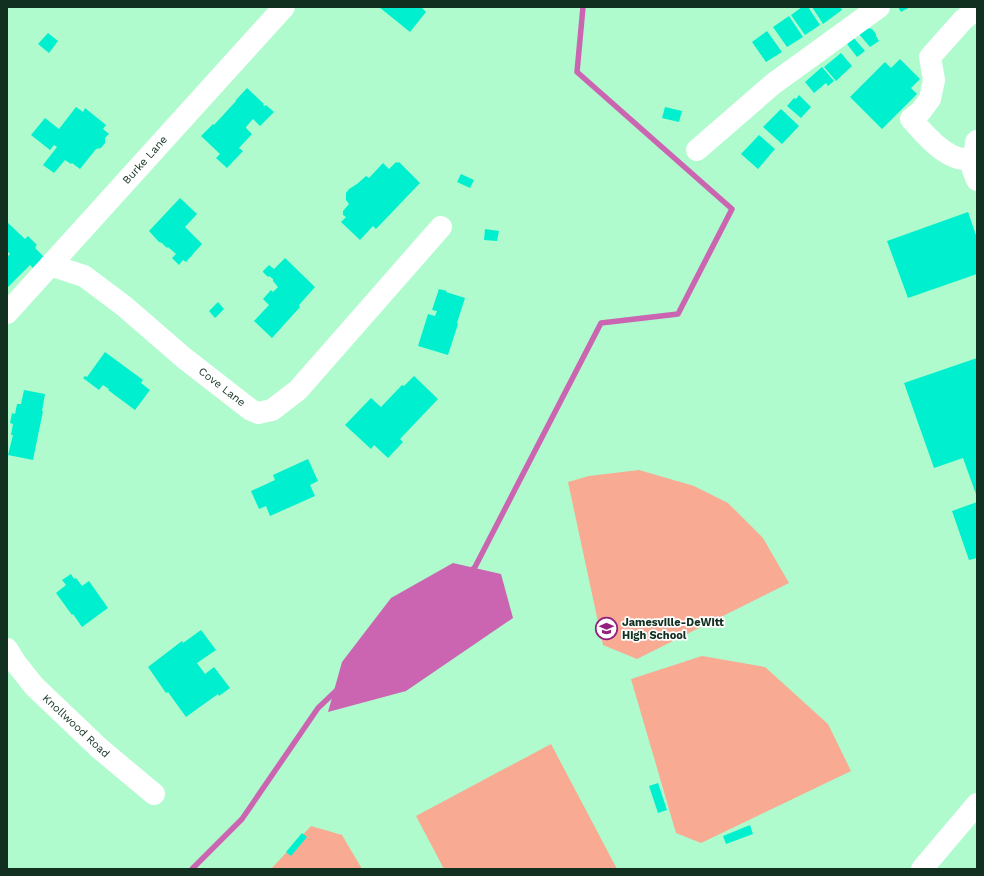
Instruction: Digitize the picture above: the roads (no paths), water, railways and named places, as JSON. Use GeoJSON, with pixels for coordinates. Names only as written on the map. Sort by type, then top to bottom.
{"type":"FeatureCollection","features":[{"type":"Feature","properties":{"kind":"street","name":"Burke Lane"},"geometry":{"type":"LineString","coordinates":[[7,313],[284,7]]}},
{"type":"Feature","properties":{"kind":"street"},"geometry":{"type":"LineString","coordinates":[[697,150],[772,84],[879,7]]}},
{"type":"Feature","properties":{"kind":"street"},"geometry":{"type":"LineString","coordinates":[[976,161],[957,158],[944,151],[911,119],[921,111],[930,99],[934,80],[930,57],[963,20],[977,8]]}},
{"type":"Feature","properties":{"kind":"street","name":"Cove Lane"},"geometry":{"type":"LineString","coordinates":[[50,265],[84,276],[124,306],[184,358],[251,410],[258,413],[272,410],[298,390],[441,227]]}},
{"type":"Feature","properties":{"kind":"street","name":"Knollwood Road"},"geometry":{"type":"LineString","coordinates":[[7,649],[15,662],[34,686],[99,748],[154,794]]}},
{"type":"Feature","properties":{"kind":"street"},"geometry":{"type":"LineString","coordinates":[[922,869],[977,804]]}},
{"type":"Feature","properties":{"kind":"waterway"},"geometry":{"type":"LineString","coordinates":[[469,573],[475,567],[601,323],[678,314],[732,209],[577,72],[583,7]]}},
{"type":"Feature","properties":{"kind":"waterway"},"geometry":{"type":"LineString","coordinates":[[192,869],[242,819],[318,708],[337,690]]}},
{"type":"Feature","properties":{"kind":"place","name":"Jamesville-DeWitt High School"},"geometry":{"type":"Point","coordinates":[606,628]}}]}
